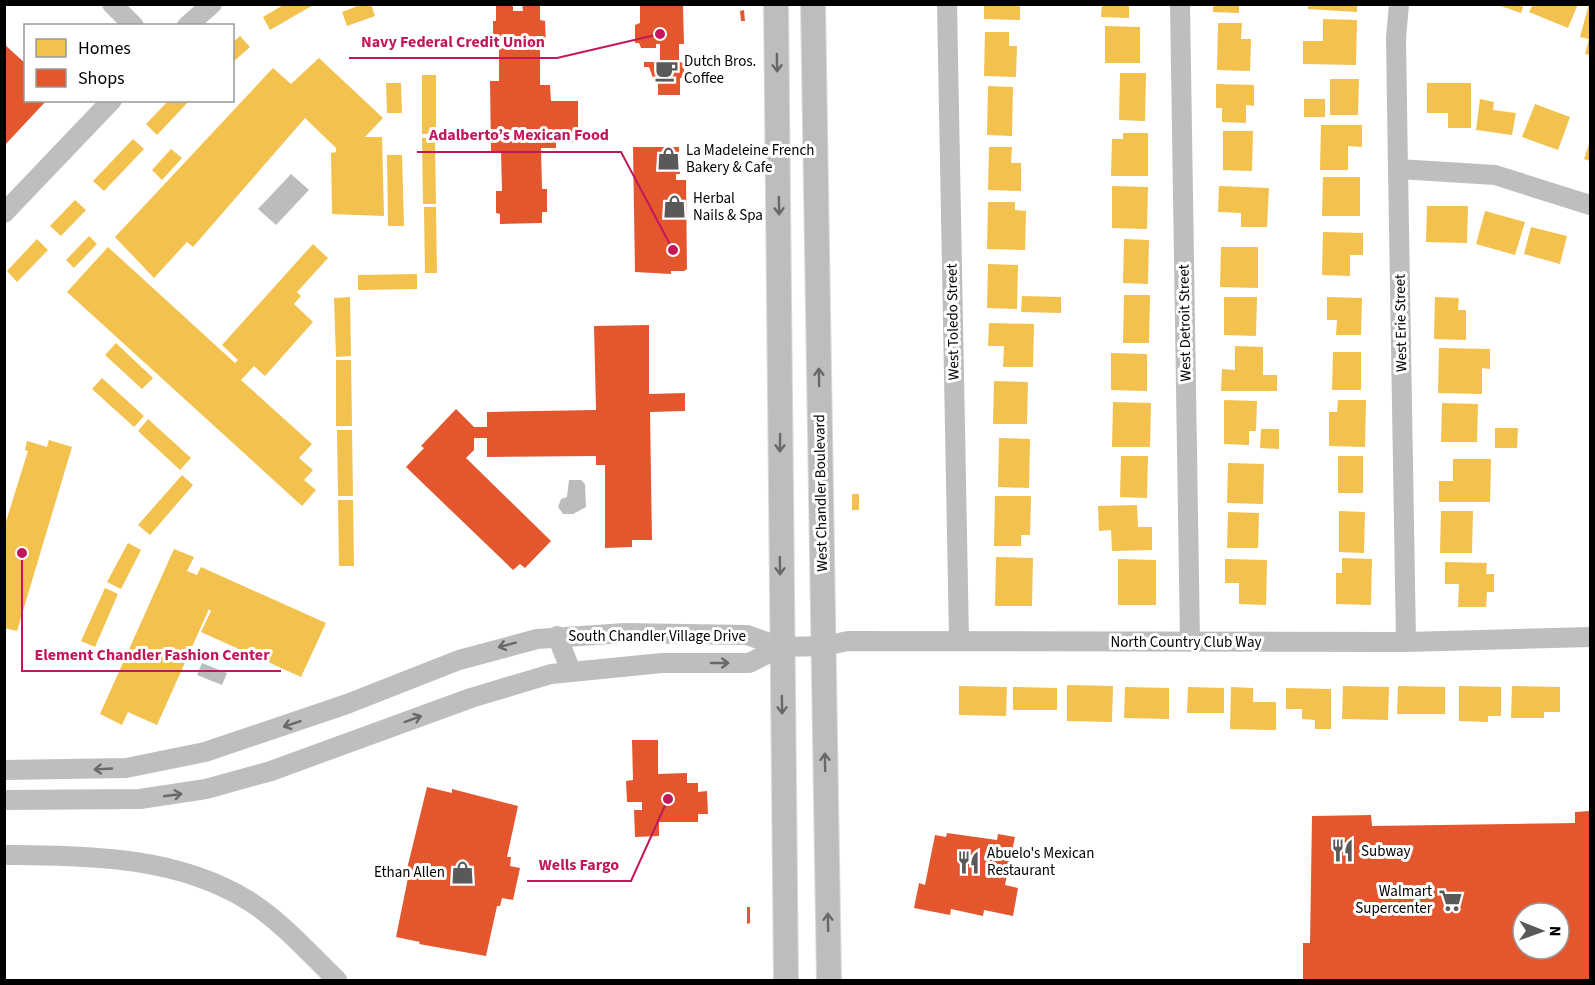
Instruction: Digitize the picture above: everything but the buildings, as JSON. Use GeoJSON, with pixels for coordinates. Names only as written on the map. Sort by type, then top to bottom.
{"type":"FeatureCollection","features":[{"type":"Feature","properties":{"kind":"main road"},"geometry":{"type":"LineString","coordinates":[[776,4],[786,981]]}},
{"type":"Feature","properties":{"kind":"main road","name":"West Chandler Boulevard"},"geometry":{"type":"LineString","coordinates":[[813,4],[829,981]]}},
{"type":"Feature","properties":{"kind":"street"},"geometry":{"type":"LineString","coordinates":[[112,4],[132,24]]}},
{"type":"Feature","properties":{"kind":"street"},"geometry":{"type":"LineString","coordinates":[[189,24],[212,4]]}},
{"type":"Feature","properties":{"kind":"street","name":"West Toledo Street"},"geometry":{"type":"LineString","coordinates":[[947,4],[959,640]]}},
{"type":"Feature","properties":{"kind":"street","name":"West Detroit Street"},"geometry":{"type":"LineString","coordinates":[[1180,4],[1190,642]]}},
{"type":"Feature","properties":{"kind":"street","name":"West Erie Street"},"geometry":{"type":"LineString","coordinates":[[1399,4],[1396,38],[1406,642]]}},
{"type":"Feature","properties":{"kind":"street"},"geometry":{"type":"LineString","coordinates":[[4,213],[110,102]]}},
{"type":"Feature","properties":{"kind":"street"},"geometry":{"type":"LineString","coordinates":[[1398,169],[1495,175],[1590,205]]}},
{"type":"Feature","properties":{"kind":"street","name":"South Chandler Village Drive"},"geometry":{"type":"LineString","coordinates":[[4,770],[126,768],[176,759],[304,720],[489,650],[557,636],[625,633],[747,634],[781,647]]}},
{"type":"Feature","properties":{"kind":"street"},"geometry":{"type":"LineString","coordinates":[[557,636],[571,671]]}},
{"type":"Feature","properties":{"kind":"street","name":"North Country Club Way"},"geometry":{"type":"LineString","coordinates":[[781,647],[824,646],[848,641],[1406,642],[1590,637]]}},
{"type":"Feature","properties":{"kind":"street","name":"South Chandler Village Drive"},"geometry":{"type":"LineString","coordinates":[[4,800],[130,800],[206,789],[308,758],[501,688],[571,671],[662,663],[749,663],[781,647]]}},
{"type":"Feature","properties":{"kind":"street"},"geometry":{"type":"LineString","coordinates":[[4,855],[121,858],[186,872],[248,900],[281,924],[337,981]]}},
{"type":"Feature","properties":{"kind":"shaded area"},"geometry":{"type":"Polygon","coordinates":[[[291,174],[309,190],[276,225],[258,209],[291,174]]]}},
{"type":"Feature","properties":{"kind":"shaded area"},"geometry":{"type":"Polygon","coordinates":[[[569,480],[581,480],[585,484],[586,507],[573,514],[563,514],[558,507],[561,499],[567,497],[569,480]]]}},
{"type":"Feature","properties":{"kind":"shaded area"},"geometry":{"type":"Polygon","coordinates":[[[202,663],[227,673],[222,685],[197,675],[202,663]]]}},
{"type":"Feature","properties":{"kind":"place","name":"Navy Federal Credit Union"},"geometry":{"type":"Point","coordinates":[660,34]}},
{"type":"Feature","properties":{"kind":"place","name":"Dutch Bros. Coffee"},"geometry":{"type":"Point","coordinates":[666,70]}},
{"type":"Feature","properties":{"kind":"place","name":"La Madeleine French Bakery & Cafe"},"geometry":{"type":"Point","coordinates":[668,159]}},
{"type":"Feature","properties":{"kind":"place","name":"Herbal Nails & Spa"},"geometry":{"type":"Point","coordinates":[675,207]}},
{"type":"Feature","properties":{"kind":"place","name":"Adalberto’s Mexican Food"},"geometry":{"type":"Point","coordinates":[673,250]}},
{"type":"Feature","properties":{"kind":"place","name":"Element Chandler Fashion Center"},"geometry":{"type":"Point","coordinates":[22,553]}},
{"type":"Feature","properties":{"kind":"place","name":"Wells Fargo"},"geometry":{"type":"Point","coordinates":[668,799]}},
{"type":"Feature","properties":{"kind":"place","name":"Subway"},"geometry":{"type":"Point","coordinates":[1343,851]}},
{"type":"Feature","properties":{"kind":"place","name":"Abuelo's Mexican Restaurant"},"geometry":{"type":"Point","coordinates":[969,862]}},
{"type":"Feature","properties":{"kind":"place","name":"Ethan Allen"},"geometry":{"type":"Point","coordinates":[463,872]}},
{"type":"Feature","properties":{"kind":"place","name":"Walmart Supercenter"},"geometry":{"type":"Point","coordinates":[1450,900]}}]}
